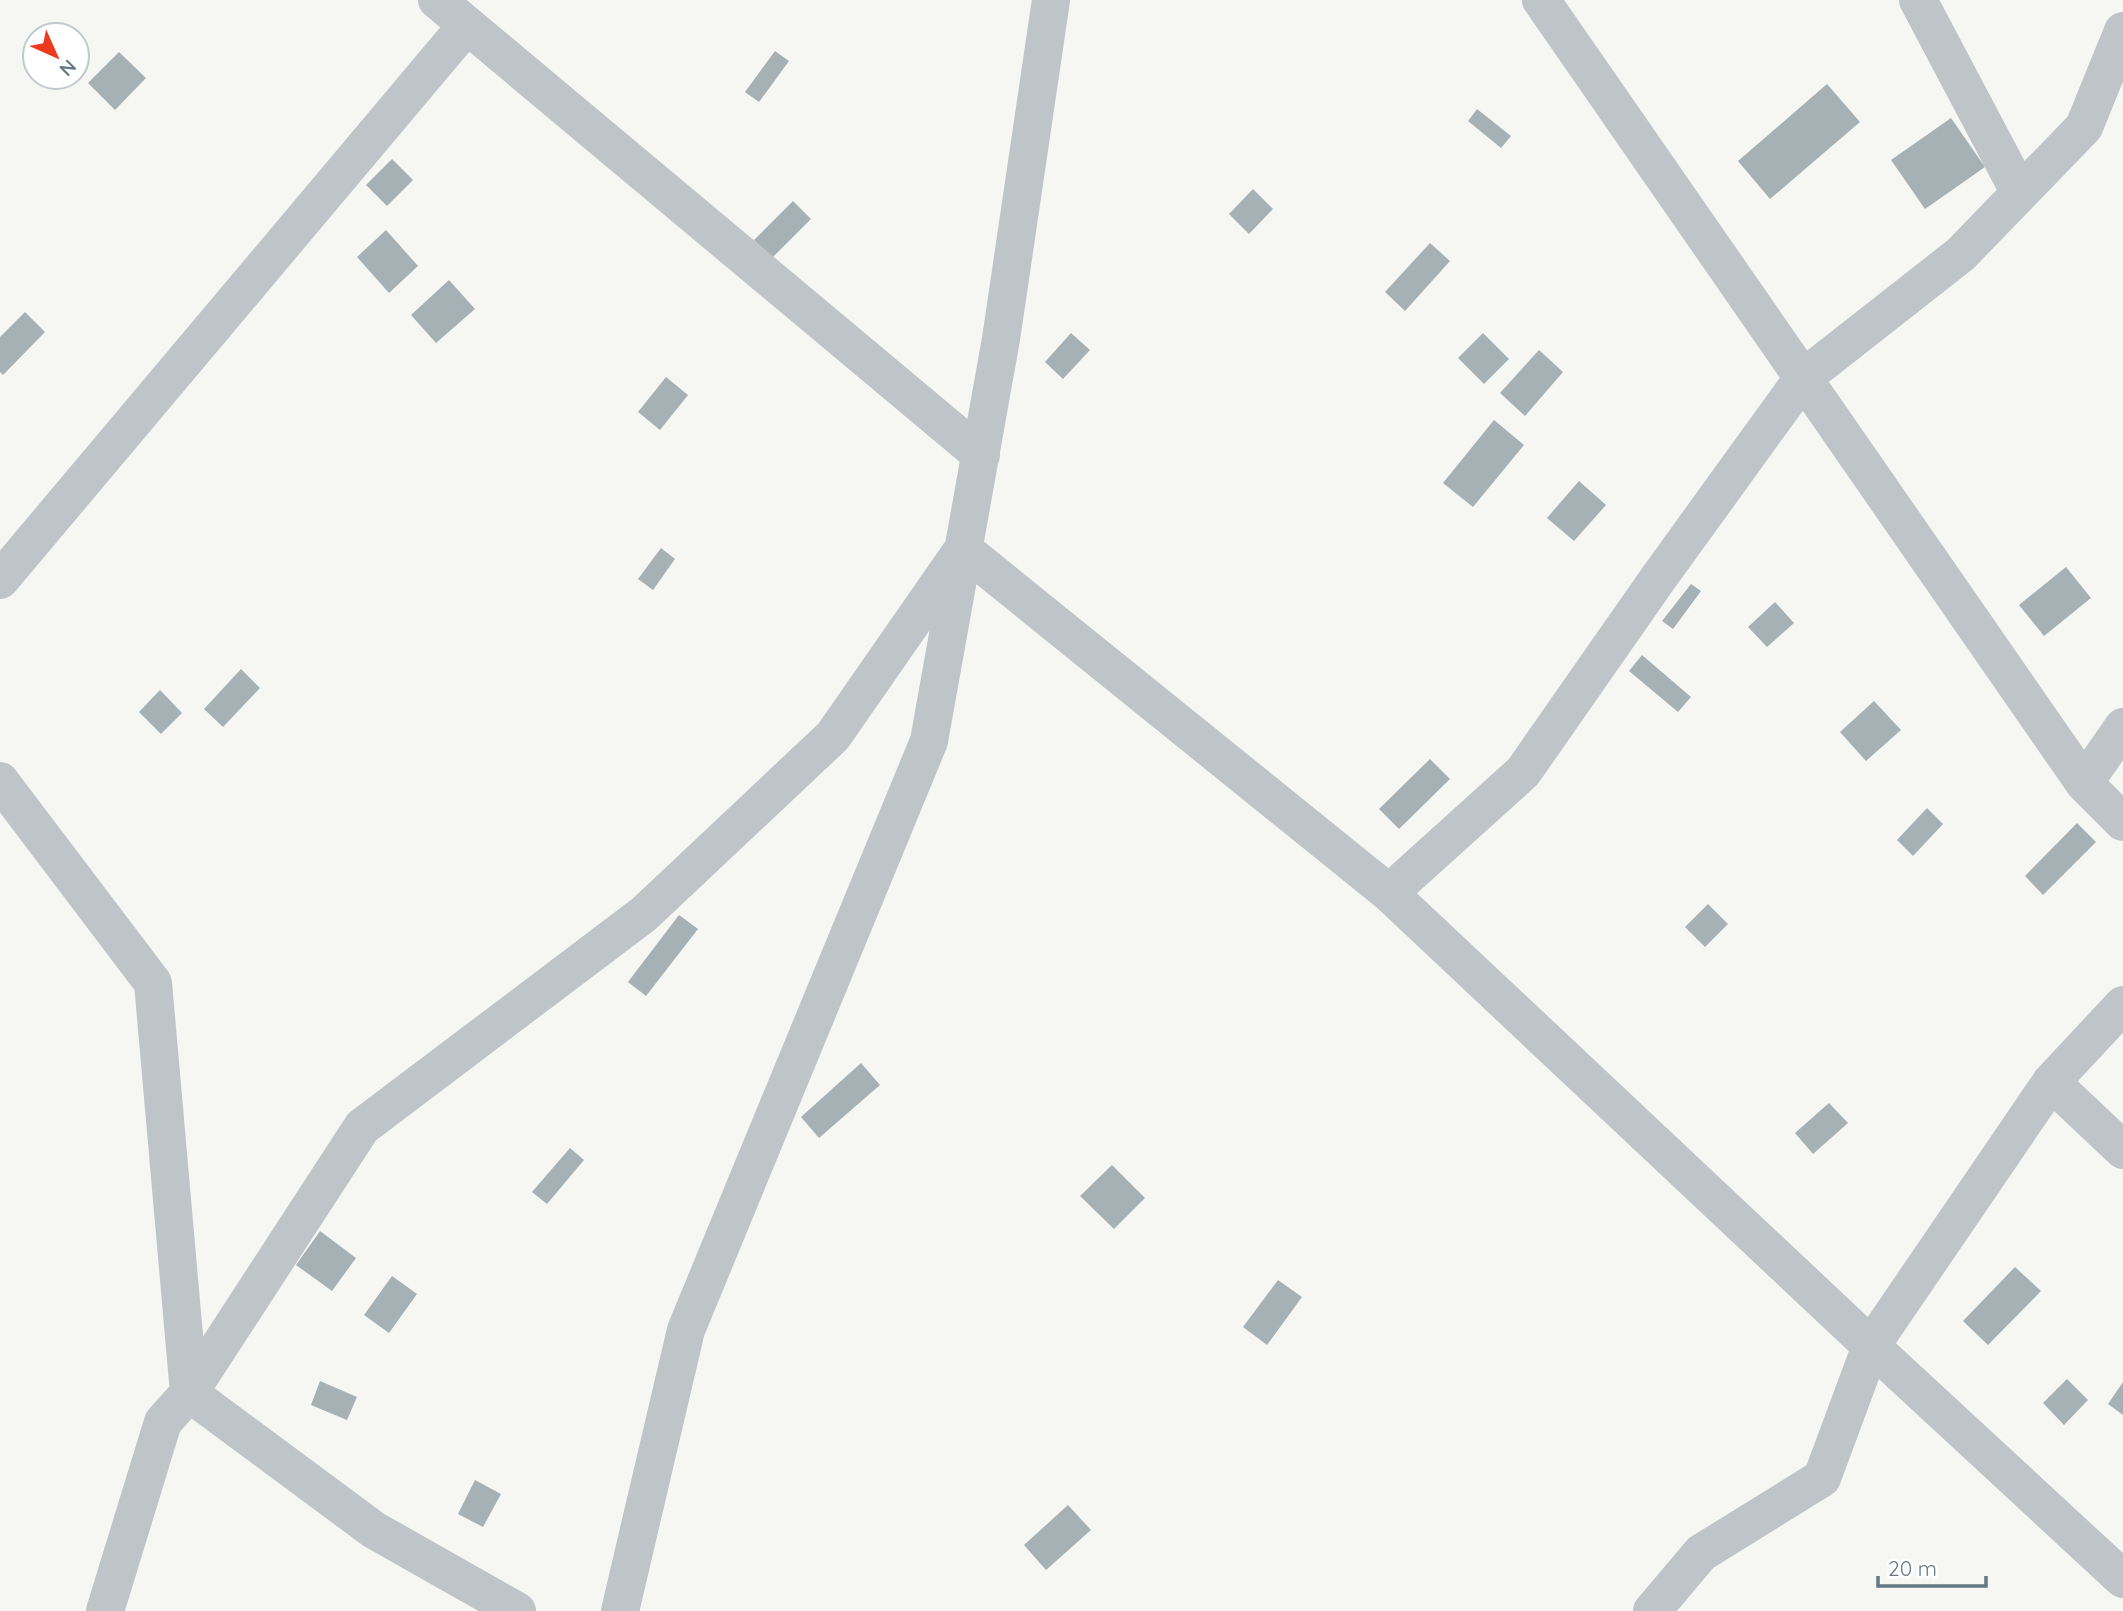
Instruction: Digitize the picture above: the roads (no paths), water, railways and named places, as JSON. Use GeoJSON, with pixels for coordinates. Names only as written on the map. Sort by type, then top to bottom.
{"type":"FeatureCollection","features":[{"type":"Feature","properties":{"kind":"street"},"geometry":{"type":"LineString","coordinates":[[437,0],[981,454]]}},
{"type":"Feature","properties":{"kind":"street"},"geometry":{"type":"LineString","coordinates":[[620,1611],[685,1330],[929,741],[1001,340],[1051,0]]}},
{"type":"Feature","properties":{"kind":"street"},"geometry":{"type":"LineString","coordinates":[[1541,0],[2084,783],[2123,822]]}},
{"type":"Feature","properties":{"kind":"street"},"geometry":{"type":"LineString","coordinates":[[1918,0],[2020,193]]}},
{"type":"Feature","properties":{"kind":"street"},"geometry":{"type":"LineString","coordinates":[[0,580],[467,25]]}},
{"type":"Feature","properties":{"kind":"street"},"geometry":{"type":"LineString","coordinates":[[1389,893],[1523,772],[1803,378],[1961,254],[2084,127],[2123,31]]}},
{"type":"Feature","properties":{"kind":"street"},"geometry":{"type":"LineString","coordinates":[[963,550],[1389,893],[2123,1579]]}},
{"type":"Feature","properties":{"kind":"street"},"geometry":{"type":"LineString","coordinates":[[105,1611],[163,1422],[189,1393],[362,1127],[644,914],[833,736],[963,550]]}},
{"type":"Feature","properties":{"kind":"street"},"geometry":{"type":"LineString","coordinates":[[2084,783],[2123,727]]}},
{"type":"Feature","properties":{"kind":"street"},"geometry":{"type":"LineString","coordinates":[[0,780],[153,983],[189,1393],[374,1530],[517,1611]]}},
{"type":"Feature","properties":{"kind":"street"},"geometry":{"type":"LineString","coordinates":[[1652,1611],[1701,1553],[1822,1478],[1871,1346],[2051,1082],[2123,1005]]}},
{"type":"Feature","properties":{"kind":"street"},"geometry":{"type":"LineString","coordinates":[[2051,1082],[2123,1150]]}}]}
